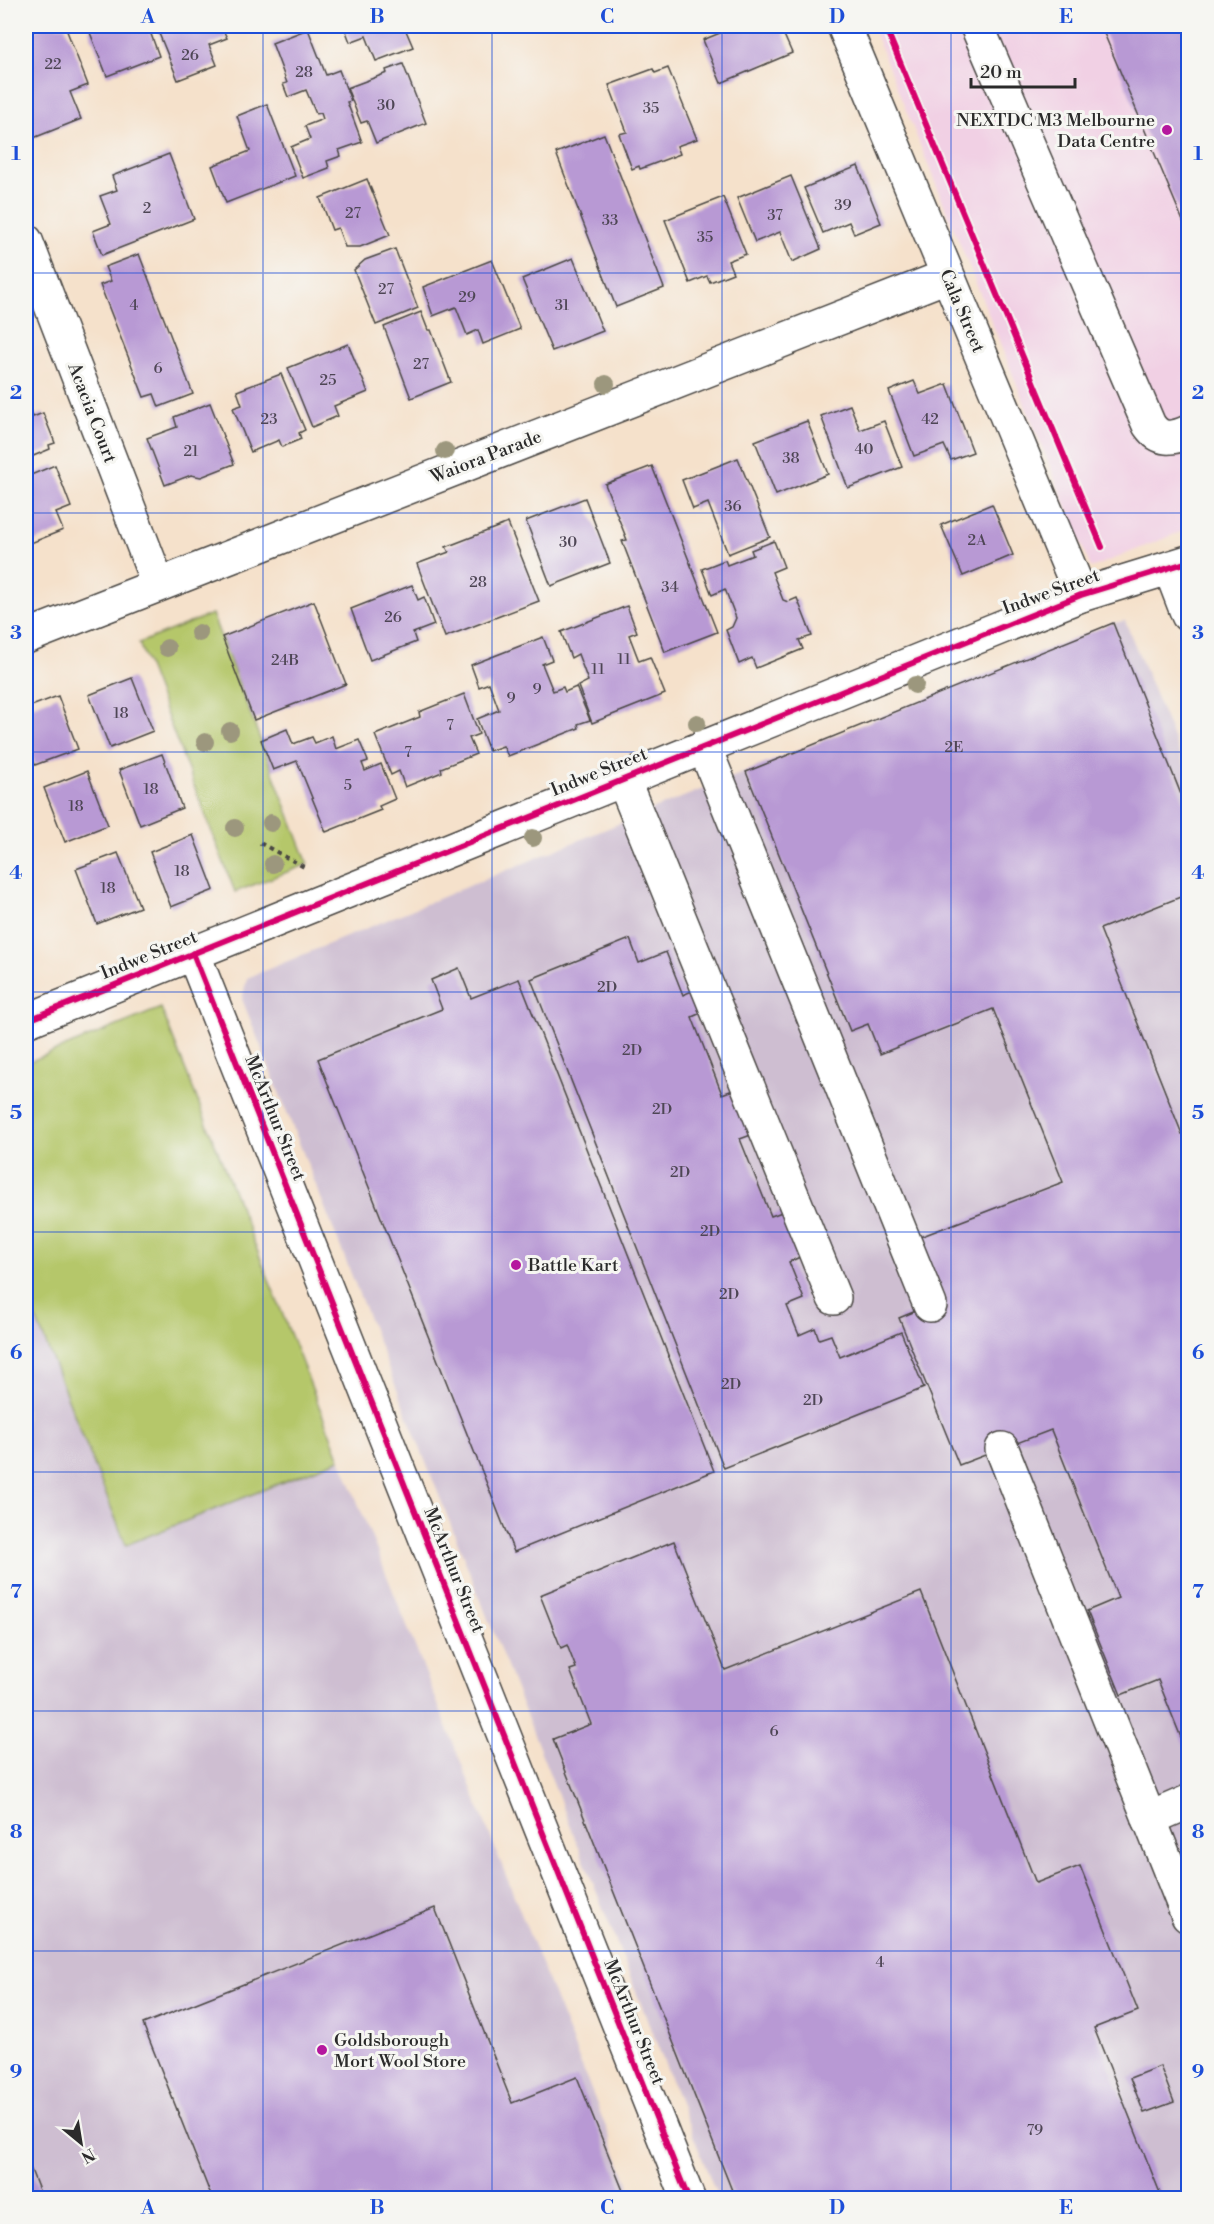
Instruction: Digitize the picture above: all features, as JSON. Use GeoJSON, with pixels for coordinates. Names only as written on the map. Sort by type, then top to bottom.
{"type":"FeatureCollection","features":[{"type":"Feature","properties":{"kind":"street","name":"Cala Street"},"geometry":{"type":"LineString","coordinates":[[844,26],[1081,595]]}},
{"type":"Feature","properties":{"kind":"street"},"geometry":{"type":"LineString","coordinates":[[977,26],[1149,425],[1161,437],[1170,439],[1188,432]]}},
{"type":"Feature","properties":{"kind":"street","name":"Acacia Court"},"geometry":{"type":"LineString","coordinates":[[26,241],[158,584]]}},
{"type":"Feature","properties":{"kind":"street","name":"Waiora Parade"},"geometry":{"type":"LineString","coordinates":[[26,637],[947,276]]}},
{"type":"Feature","properties":{"kind":"street"},"geometry":{"type":"LineString","coordinates":[[1179,565],[1188,615]]}},
{"type":"Feature","properties":{"kind":"street","name":"Indwe Street"},"geometry":{"type":"LineString","coordinates":[[26,1021],[1081,595],[1179,565]]}},
{"type":"Feature","properties":{"kind":"street"},"geometry":{"type":"LineString","coordinates":[[704,746],[930,1305]]}},
{"type":"Feature","properties":{"kind":"street"},"geometry":{"type":"LineString","coordinates":[[623,779],[834,1298]]}},
{"type":"Feature","properties":{"kind":"street","name":"McArthur Street"},"geometry":{"type":"LineString","coordinates":[[193,953],[688,2199]]}},
{"type":"Feature","properties":{"kind":"street"},"geometry":{"type":"LineString","coordinates":[[1002,1449],[1188,1916]]}},
{"type":"Feature","properties":{"kind":"street"},"geometry":{"type":"LineString","coordinates":[[1149,1818],[1188,1802]]}},
{"type":"Feature","properties":{"kind":"path"},"geometry":{"type":"LineString","coordinates":[[260,843],[306,868]]}},
{"type":"Feature","properties":{"kind":"shaded area"},"geometry":{"type":"Polygon","coordinates":[[[872,26],[1188,26],[1188,529],[1091,568],[872,26]]]}},
{"type":"Feature","properties":{"kind":"shaded area"},"geometry":{"type":"Polygon","coordinates":[[[1125,621],[1188,774],[1188,2198],[718,2198],[242,999],[247,978],[671,802],[1113,623],[1125,621]]]}},
{"type":"Feature","properties":{"kind":"shaded area"},"geometry":{"type":"Polygon","coordinates":[[[161,1008],[634,2198],[26,2198],[26,1063],[161,1008]]]}},
{"type":"Feature","properties":{"kind":"green space"},"geometry":{"type":"Polygon","coordinates":[[[212,614],[308,864],[235,892],[139,643],[212,614]]]}},
{"type":"Feature","properties":{"kind":"green space"},"geometry":{"type":"Polygon","coordinates":[[[161,1008],[340,1459],[126,1545],[26,1293],[26,1063],[161,1008]]]}},
{"type":"Feature","properties":{"kind":"building"},"geometry":{"type":"Polygon","coordinates":[[[46,26],[65,26],[88,85],[70,92],[81,119],[31,139],[26,124],[26,44],[29,42],[26,34],[46,26]]]}},
{"type":"Feature","properties":{"kind":"building"},"geometry":{"type":"Polygon","coordinates":[[[101,26],[148,26],[159,56],[107,76],[89,30],[101,26]]]}},
{"type":"Feature","properties":{"kind":"building"},"geometry":{"type":"Polygon","coordinates":[[[156,26],[221,26],[227,38],[209,45],[217,65],[178,80],[156,26]]]}},
{"type":"Feature","properties":{"kind":"building"},"geometry":{"type":"Polygon","coordinates":[[[344,26],[404,26],[413,47],[376,61],[366,36],[350,42],[344,26]]]}},
{"type":"Feature","properties":{"kind":"building"},"geometry":{"type":"Polygon","coordinates":[[[737,26],[780,26],[792,53],[721,83],[703,40],[737,26]]]}},
{"type":"Feature","properties":{"kind":"building","name":"NEXTDC M3 Melbourne Data Centre"},"geometry":{"type":"Polygon","coordinates":[[[1101,26],[1188,26],[1188,233],[1101,26]]]}},
{"type":"Feature","properties":{"kind":"building"},"geometry":{"type":"Polygon","coordinates":[[[308,29],[326,75],[339,70],[351,101],[347,102],[362,142],[339,150],[341,156],[327,161],[329,168],[303,178],[291,147],[310,139],[305,126],[323,119],[321,113],[316,114],[306,90],[288,97],[283,84],[287,83],[272,43],[308,29]]]}},
{"type":"Feature","properties":{"kind":"building"},"geometry":{"type":"Polygon","coordinates":[[[403,64],[426,123],[376,143],[367,121],[361,123],[347,88],[387,73],[386,70],[403,64]]]}},
{"type":"Feature","properties":{"kind":"building"},"geometry":{"type":"Polygon","coordinates":[[[668,68],[697,139],[677,146],[680,154],[640,169],[639,166],[632,169],[619,134],[627,132],[609,85],[653,69],[655,73],[668,68]]]}},
{"type":"Feature","properties":{"kind":"building"},"geometry":{"type":"Polygon","coordinates":[[[267,104],[295,176],[226,203],[212,166],[250,151],[237,116],[267,104]]]}},
{"type":"Feature","properties":{"kind":"building"},"geometry":{"type":"Polygon","coordinates":[[[604,134],[664,288],[616,307],[556,153],[604,134]]]}},
{"type":"Feature","properties":{"kind":"building"},"geometry":{"type":"Polygon","coordinates":[[[169,154],[194,219],[102,255],[93,231],[111,224],[100,196],[117,190],[112,176],[169,154]]]}},
{"type":"Feature","properties":{"kind":"building"},"geometry":{"type":"Polygon","coordinates":[[[858,166],[881,223],[854,234],[849,222],[823,233],[804,188],[858,166]]]}},
{"type":"Feature","properties":{"kind":"building"},"geometry":{"type":"Polygon","coordinates":[[[791,176],[821,249],[792,262],[780,232],[755,242],[737,198],[791,176]]]}},
{"type":"Feature","properties":{"kind":"building"},"geometry":{"type":"Polygon","coordinates":[[[367,179],[390,235],[360,247],[345,247],[338,228],[332,230],[320,198],[367,179]]]}},
{"type":"Feature","properties":{"kind":"building"},"geometry":{"type":"Polygon","coordinates":[[[723,197],[746,254],[728,261],[733,273],[710,282],[707,276],[690,283],[665,220],[723,197]]]}},
{"type":"Feature","properties":{"kind":"building"},"geometry":{"type":"Polygon","coordinates":[[[395,249],[418,308],[376,325],[354,270],[365,260],[395,249]]]}},
{"type":"Feature","properties":{"kind":"building"},"geometry":{"type":"Polygon","coordinates":[[[139,254],[193,394],[159,407],[154,394],[144,397],[100,285],[111,281],[105,267],[139,254]]]}},
{"type":"Feature","properties":{"kind":"building"},"geometry":{"type":"Polygon","coordinates":[[[573,258],[603,331],[552,351],[522,279],[573,258]]]}},
{"type":"Feature","properties":{"kind":"building"},"geometry":{"type":"Polygon","coordinates":[[[492,260],[520,329],[483,344],[478,330],[467,335],[456,307],[433,316],[423,287],[492,260]]]}},
{"type":"Feature","properties":{"kind":"building"},"geometry":{"type":"Polygon","coordinates":[[[421,312],[428,330],[431,330],[451,382],[411,398],[384,327],[421,312]]]}},
{"type":"Feature","properties":{"kind":"building"},"geometry":{"type":"Polygon","coordinates":[[[348,344],[368,392],[334,406],[338,416],[312,427],[288,368],[348,344]]]}},
{"type":"Feature","properties":{"kind":"building"},"geometry":{"type":"Polygon","coordinates":[[[281,374],[305,430],[299,433],[301,439],[282,447],[279,440],[251,452],[233,408],[242,405],[237,391],[281,374]]]}},
{"type":"Feature","properties":{"kind":"building"},"geometry":{"type":"Polygon","coordinates":[[[914,381],[920,394],[947,384],[973,452],[951,460],[944,445],[914,456],[889,391],[914,381]]]}},
{"type":"Feature","properties":{"kind":"building"},"geometry":{"type":"Polygon","coordinates":[[[26,400],[33,417],[43,413],[55,443],[49,445],[50,449],[26,459],[26,400]]]}},
{"type":"Feature","properties":{"kind":"building"},"geometry":{"type":"Polygon","coordinates":[[[210,403],[234,464],[201,477],[191,475],[165,485],[147,438],[177,427],[174,417],[210,403]]]}},
{"type":"Feature","properties":{"kind":"building"},"geometry":{"type":"Polygon","coordinates":[[[850,405],[860,430],[884,421],[902,467],[848,488],[821,416],[850,405]]]}},
{"type":"Feature","properties":{"kind":"building"},"geometry":{"type":"Polygon","coordinates":[[[807,421],[828,474],[776,495],[755,441],[807,421]]]}},
{"type":"Feature","properties":{"kind":"building"},"geometry":{"type":"Polygon","coordinates":[[[738,458],[770,537],[728,554],[708,503],[693,509],[682,480],[738,458]]]}},
{"type":"Feature","properties":{"kind":"building"},"geometry":{"type":"Polygon","coordinates":[[[55,465],[71,507],[56,513],[63,530],[26,545],[26,477],[55,465]]]}},
{"type":"Feature","properties":{"kind":"building"},"geometry":{"type":"Polygon","coordinates":[[[652,466],[717,632],[665,652],[622,541],[627,540],[605,484],[652,466]]]}},
{"type":"Feature","properties":{"kind":"building"},"geometry":{"type":"Polygon","coordinates":[[[585,498],[610,563],[551,586],[526,521],[585,498]]]}},
{"type":"Feature","properties":{"kind":"building"},"geometry":{"type":"Polygon","coordinates":[[[992,504],[1013,555],[963,576],[941,525],[992,504]]]}},
{"type":"Feature","properties":{"kind":"building"},"geometry":{"type":"Polygon","coordinates":[[[508,523],[539,601],[445,637],[417,564],[449,552],[446,547],[508,523]]]}},
{"type":"Feature","properties":{"kind":"building"},"geometry":{"type":"Polygon","coordinates":[[[774,541],[784,567],[772,572],[783,600],[788,602],[797,598],[812,636],[799,640],[803,649],[756,668],[752,658],[739,664],[726,630],[732,627],[736,618],[725,589],[712,595],[702,569],[725,560],[727,565],[753,555],[751,550],[774,541]]]}},
{"type":"Feature","properties":{"kind":"building"},"geometry":{"type":"Polygon","coordinates":[[[412,585],[418,600],[424,597],[434,625],[413,633],[416,642],[370,660],[351,609],[412,585]]]}},
{"type":"Feature","properties":{"kind":"building"},"geometry":{"type":"Polygon","coordinates":[[[314,601],[346,684],[254,720],[222,637],[314,601]]]}},
{"type":"Feature","properties":{"kind":"building"},"geometry":{"type":"Polygon","coordinates":[[[627,606],[637,632],[629,635],[639,661],[650,657],[665,694],[592,723],[578,686],[588,681],[578,654],[571,658],[561,632],[627,606]]]}},
{"type":"Feature","properties":{"kind":"building"},"geometry":{"type":"Polygon","coordinates":[[[1113,623],[1188,812],[1188,894],[1100,929],[1182,1134],[1188,1131],[1188,1755],[1158,1680],[1121,1695],[1087,1611],[1118,1598],[1051,1430],[959,1465],[899,1318],[945,1299],[920,1237],[1063,1182],[993,1009],[880,1054],[868,1024],[850,1031],[746,772],[1113,623]]]}},
{"type":"Feature","properties":{"kind":"building"},"geometry":{"type":"Polygon","coordinates":[[[543,637],[552,660],[542,664],[553,691],[563,687],[565,692],[576,687],[590,720],[578,724],[579,728],[508,756],[503,746],[489,751],[477,719],[499,710],[489,683],[479,687],[471,665],[543,637]]]}},
{"type":"Feature","properties":{"kind":"building"},"geometry":{"type":"Polygon","coordinates":[[[132,678],[153,731],[110,748],[89,695],[132,678]]]}},
{"type":"Feature","properties":{"kind":"building"},"geometry":{"type":"Polygon","coordinates":[[[464,694],[479,734],[469,738],[476,754],[441,768],[442,772],[405,787],[399,771],[391,775],[375,735],[420,717],[419,712],[464,694]]]}},
{"type":"Feature","properties":{"kind":"building"},"geometry":{"type":"Polygon","coordinates":[[[58,696],[78,749],[35,765],[26,740],[26,708],[58,696]]]}},
{"type":"Feature","properties":{"kind":"building"},"geometry":{"type":"Polygon","coordinates":[[[287,729],[293,744],[312,737],[315,743],[332,736],[336,749],[359,740],[368,761],[362,763],[365,771],[381,764],[395,799],[379,806],[381,810],[326,832],[297,761],[273,770],[261,740],[287,729]]]}},
{"type":"Feature","properties":{"kind":"building"},"geometry":{"type":"Polygon","coordinates":[[[162,754],[182,808],[140,825],[119,770],[162,754]]]}},
{"type":"Feature","properties":{"kind":"building"},"geometry":{"type":"Polygon","coordinates":[[[87,771],[108,825],[65,842],[44,788],[87,771]]]}},
{"type":"Feature","properties":{"kind":"building"},"geometry":{"type":"Polygon","coordinates":[[[193,835],[214,890],[171,907],[150,852],[193,835]]]}},
{"type":"Feature","properties":{"kind":"building"},"geometry":{"type":"Polygon","coordinates":[[[118,853],[140,907],[97,924],[76,869],[118,853]]]}},
{"type":"Feature","properties":{"kind":"building"},"geometry":{"type":"Polygon","coordinates":[[[630,939],[639,963],[666,952],[683,995],[694,990],[703,1012],[692,1017],[722,1094],[733,1090],[751,1135],[740,1139],[771,1216],[782,1212],[800,1257],[789,1262],[804,1299],[787,1306],[799,1335],[815,1328],[819,1339],[831,1335],[840,1357],[901,1332],[924,1388],[724,1468],[531,979],[630,939]]]}},
{"type":"Feature","properties":{"kind":"building","name":"Battle Kart"},"geometry":{"type":"Polygon","coordinates":[[[459,968],[471,998],[519,979],[714,1471],[514,1552],[318,1059],[442,1009],[431,980],[459,968]]]}},
{"type":"Feature","properties":{"kind":"building"},"geometry":{"type":"Polygon","coordinates":[[[674,1541],[725,1670],[921,1592],[1036,1883],[1080,1866],[1138,2011],[1094,2028],[1162,2198],[735,2198],[553,1739],[591,1724],[570,1670],[576,1668],[567,1645],[561,1648],[540,1595],[674,1541]]]}},
{"type":"Feature","properties":{"kind":"building","name":"Goldsborough Mort Wool Store"},"geometry":{"type":"Polygon","coordinates":[[[435,1908],[512,2103],[577,2077],[626,2198],[212,2198],[143,2024],[435,1908]]]}},
{"type":"Feature","properties":{"kind":"building"},"geometry":{"type":"Polygon","coordinates":[[[1160,2066],[1174,2102],[1144,2113],[1130,2078],[1160,2066]]]}},
{"type":"Feature","properties":{"kind":"building"},"geometry":{"type":"Polygon","coordinates":[[[26,2157],[42,2198],[26,2198],[26,2157]]]}},
{"type":"Feature","properties":{"kind":"cycle path"},"geometry":{"type":"LineString","coordinates":[[885,26],[1102,547]]}},
{"type":"Feature","properties":{"kind":"cycle path"},"geometry":{"type":"LineString","coordinates":[[26,1021],[1081,595],[1188,562]]}},
{"type":"Feature","properties":{"kind":"cycle path"},"geometry":{"type":"LineString","coordinates":[[193,953],[688,2198]]}},
{"type":"Feature","properties":{"kind":"place","name":"NEXTDC M3 Melbourne Data Centre"},"geometry":{"type":"Point","coordinates":[1167,130]}},
{"type":"Feature","properties":{"kind":"place","name":"Battle Kart"},"geometry":{"type":"Point","coordinates":[516,1265]}},
{"type":"Feature","properties":{"kind":"place","name":"Goldsborough Mort Wool Store"},"geometry":{"type":"Point","coordinates":[322,2050]}}]}
